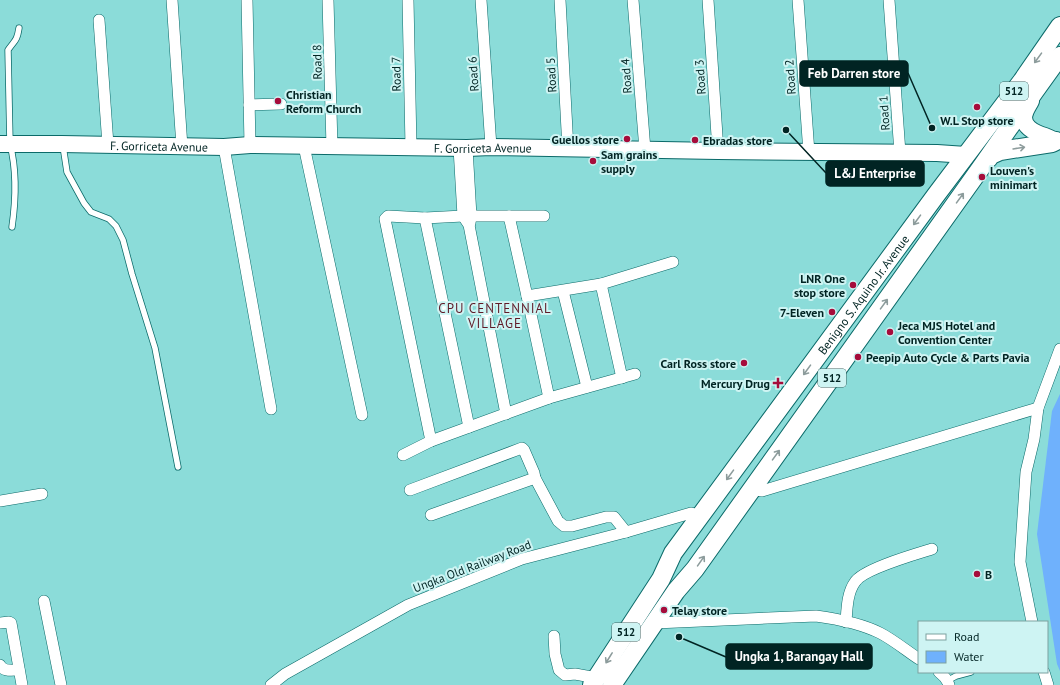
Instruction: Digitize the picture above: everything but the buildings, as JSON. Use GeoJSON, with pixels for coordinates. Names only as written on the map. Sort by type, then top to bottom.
{"type":"FeatureCollection","features":[{"type":"Feature","properties":{"kind":"main road","name":"Benigno S. Aquino Jr. Avenue"},"geometry":{"type":"LineString","coordinates":[[600,683],[655,623],[676,591],[695,569],[985,162],[1030,83],[1060,26]]}},
{"type":"Feature","properties":{"kind":"main road","name":"Benigno S. Aquino Jr. Avenue"},"geometry":{"type":"LineString","coordinates":[[600,683],[638,612],[661,579],[673,553],[848,314],[966,155],[1030,83],[1060,56]]}},
{"type":"Feature","properties":{"kind":"main road"},"geometry":{"type":"LineString","coordinates":[[1030,83],[1037,91],[1025,112],[1024,119],[1027,126],[1033,132],[1058,141]]}},
{"type":"Feature","properties":{"kind":"main road"},"geometry":{"type":"LineString","coordinates":[[985,162],[991,155],[1000,151],[1058,141]]}},
{"type":"Feature","properties":{"kind":"main road","name":"F. Gorriceta Avenue"},"geometry":{"type":"LineString","coordinates":[[5,144],[182,147],[224,147],[250,145],[332,147],[491,147],[966,155]]}},
{"type":"Feature","properties":{"kind":"main road"},"geometry":{"type":"LineString","coordinates":[[937,154],[948,155],[954,160],[955,165],[953,172]]}},
{"type":"Feature","properties":{"kind":"main road"},"geometry":{"type":"LineString","coordinates":[[848,314],[846,322],[847,328],[850,332],[855,334],[866,329]]}},
{"type":"Feature","properties":{"kind":"main road"},"geometry":{"type":"LineString","coordinates":[[638,612],[655,623]]}},
{"type":"Feature","properties":{"kind":"street"},"geometry":{"type":"LineString","coordinates":[[172,0],[182,147]]}},
{"type":"Feature","properties":{"kind":"street"},"geometry":{"type":"LineString","coordinates":[[247,0],[250,145]]}},
{"type":"Feature","properties":{"kind":"street","name":"Road 8"},"geometry":{"type":"LineString","coordinates":[[328,0],[332,147]]}},
{"type":"Feature","properties":{"kind":"street","name":"Road 7"},"geometry":{"type":"LineString","coordinates":[[408,0],[411,147]]}},
{"type":"Feature","properties":{"kind":"street","name":"Road 6"},"geometry":{"type":"LineString","coordinates":[[481,0],[491,147]]}},
{"type":"Feature","properties":{"kind":"street","name":"Road 5"},"geometry":{"type":"LineString","coordinates":[[560,0],[568,149]]}},
{"type":"Feature","properties":{"kind":"street","name":"Road 4"},"geometry":{"type":"LineString","coordinates":[[633,0],[645,150]]}},
{"type":"Feature","properties":{"kind":"street","name":"Road 3"},"geometry":{"type":"LineString","coordinates":[[708,0],[718,152]]}},
{"type":"Feature","properties":{"kind":"street","name":"Road 2"},"geometry":{"type":"LineString","coordinates":[[798,0],[808,153]]}},
{"type":"Feature","properties":{"kind":"street","name":"Road 1"},"geometry":{"type":"LineString","coordinates":[[889,0],[900,153]]}},
{"type":"Feature","properties":{"kind":"street"},"geometry":{"type":"LineString","coordinates":[[98,20],[108,145]]}},
{"type":"Feature","properties":{"kind":"street"},"geometry":{"type":"LineString","coordinates":[[249,105],[281,104]]}},
{"type":"Feature","properties":{"kind":"street"},"geometry":{"type":"LineString","coordinates":[[304,146],[362,415]]}},
{"type":"Feature","properties":{"kind":"street"},"geometry":{"type":"LineString","coordinates":[[224,147],[271,409]]}},
{"type":"Feature","properties":{"kind":"street"},"geometry":{"type":"LineString","coordinates":[[463,148],[468,219],[506,414]]}},
{"type":"Feature","properties":{"kind":"street"},"geometry":{"type":"LineString","coordinates":[[431,441],[385,219],[388,216],[468,219],[509,216],[544,216]]}},
{"type":"Feature","properties":{"kind":"street"},"geometry":{"type":"LineString","coordinates":[[509,216],[548,398]]}},
{"type":"Feature","properties":{"kind":"street"},"geometry":{"type":"LineString","coordinates":[[425,218],[469,427]]}},
{"type":"Feature","properties":{"kind":"street"},"geometry":{"type":"LineString","coordinates":[[527,296],[601,284],[673,262]]}},
{"type":"Feature","properties":{"kind":"street"},"geometry":{"type":"LineString","coordinates":[[601,284],[622,378]]}},
{"type":"Feature","properties":{"kind":"street"},"geometry":{"type":"LineString","coordinates":[[563,291],[587,387]]}},
{"type":"Feature","properties":{"kind":"street"},"geometry":{"type":"LineString","coordinates":[[1032,621],[1020,562],[1026,472],[1034,439],[1038,408],[1060,349]]}},
{"type":"Feature","properties":{"kind":"street"},"geometry":{"type":"LineString","coordinates":[[403,455],[431,441],[548,398],[635,374]]}},
{"type":"Feature","properties":{"kind":"street"},"geometry":{"type":"LineString","coordinates":[[753,488],[762,492],[1038,408]]}},
{"type":"Feature","properties":{"kind":"street"},"geometry":{"type":"LineString","coordinates":[[410,490],[522,448],[535,478],[558,521],[564,526],[572,526],[606,517],[614,518],[626,532]]}},
{"type":"Feature","properties":{"kind":"street"},"geometry":{"type":"LineString","coordinates":[[431,514],[535,478]]}},
{"type":"Feature","properties":{"kind":"street"},"geometry":{"type":"LineString","coordinates":[[0,501],[42,494]]}},
{"type":"Feature","properties":{"kind":"street","name":"Ungka Old Railway Road"},"geometry":{"type":"LineString","coordinates":[[271,685],[285,674],[408,606],[522,558],[626,532],[691,513],[699,518]]}},
{"type":"Feature","properties":{"kind":"street"},"geometry":{"type":"LineString","coordinates":[[846,622],[848,602],[855,580],[868,572],[932,549]]}},
{"type":"Feature","properties":{"kind":"street"},"geometry":{"type":"LineString","coordinates":[[44,601],[61,685]]}},
{"type":"Feature","properties":{"kind":"street"},"geometry":{"type":"LineString","coordinates":[[655,623],[816,616],[835,618],[880,633],[918,658]]}},
{"type":"Feature","properties":{"kind":"street"},"geometry":{"type":"LineString","coordinates":[[0,623],[11,623],[22,685]]}},
{"type":"Feature","properties":{"kind":"street"},"geometry":{"type":"LineString","coordinates":[[554,636],[558,670],[566,676],[575,674],[600,683]]}},
{"type":"Feature","properties":{"kind":"street"},"geometry":{"type":"LineString","coordinates":[[0,665],[4,670],[19,670]]}},
{"type":"Feature","properties":{"kind":"street"},"geometry":{"type":"LineString","coordinates":[[940,673],[948,683]]}},
{"type":"Feature","properties":{"kind":"street"},"geometry":{"type":"LineString","coordinates":[[1044,673],[1048,685]]}},
{"type":"Feature","properties":{"kind":"lane"},"geometry":{"type":"LineString","coordinates":[[12,226],[15,206],[13,155],[5,144],[8,50],[15,42],[19,28]]}},
{"type":"Feature","properties":{"kind":"lane"},"geometry":{"type":"LineString","coordinates":[[62,144],[67,172],[84,203],[91,212],[109,219],[116,226],[123,240],[155,348],[178,467]]}},
{"type":"Feature","properties":{"kind":"lane"},"geometry":{"type":"LineString","coordinates":[[948,683],[956,676],[967,673]]}},
{"type":"Feature","properties":{"kind":"water"},"geometry":{"type":"Polygon","coordinates":[[[1060,394],[1060,671],[1057,664],[1037,534],[1052,411],[1060,394]]]}},
{"type":"Feature","properties":{"kind":"place","name":"Christian Reform Church"},"geometry":{"type":"Point","coordinates":[278,101]}},
{"type":"Feature","properties":{"kind":"place","name":"W.L Stop store"},"geometry":{"type":"Point","coordinates":[977,107]}},
{"type":"Feature","properties":{"kind":"place","name":"Feb Darren store"},"geometry":{"type":"Point","coordinates":[932,128]}},
{"type":"Feature","properties":{"kind":"place","name":"L&J Enterprise"},"geometry":{"type":"Point","coordinates":[786,130]}},
{"type":"Feature","properties":{"kind":"place","name":"Guellos store"},"geometry":{"type":"Point","coordinates":[627,139]}},
{"type":"Feature","properties":{"kind":"place","name":"Ebradas store"},"geometry":{"type":"Point","coordinates":[695,140]}},
{"type":"Feature","properties":{"kind":"place","name":"Sam grains supply"},"geometry":{"type":"Point","coordinates":[593,161]}},
{"type":"Feature","properties":{"kind":"place","name":"Louven's minimart"},"geometry":{"type":"Point","coordinates":[982,177]}},
{"type":"Feature","properties":{"kind":"place","name":"LNR One stop store"},"geometry":{"type":"Point","coordinates":[853,285]}},
{"type":"Feature","properties":{"kind":"place","name":"7-Eleven"},"geometry":{"type":"Point","coordinates":[832,312]}},
{"type":"Feature","properties":{"kind":"place","name":"Jeca MJS Hotel and Convention Center"},"geometry":{"type":"Point","coordinates":[890,332]}},
{"type":"Feature","properties":{"kind":"place","name":"Peepip Auto Cycle & Parts Pavia"},"geometry":{"type":"Point","coordinates":[858,357]}},
{"type":"Feature","properties":{"kind":"place","name":"Carl Ross store"},"geometry":{"type":"Point","coordinates":[744,363]}},
{"type":"Feature","properties":{"kind":"place","name":"Mercury Drug"},"geometry":{"type":"Point","coordinates":[778,383]}},
{"type":"Feature","properties":{"kind":"place","name":"B"},"geometry":{"type":"Point","coordinates":[977,574]}},
{"type":"Feature","properties":{"kind":"place","name":"Telay store"},"geometry":{"type":"Point","coordinates":[664,610]}},
{"type":"Feature","properties":{"kind":"place","name":"Ungka 1, Barangay Hall"},"geometry":{"type":"Point","coordinates":[679,637]}},
{"type":"Feature","properties":{"kind":"district","name":"CPU CENTENNIAL VILLAGE"},"geometry":{"type":"Point","coordinates":[495,316]}}]}
